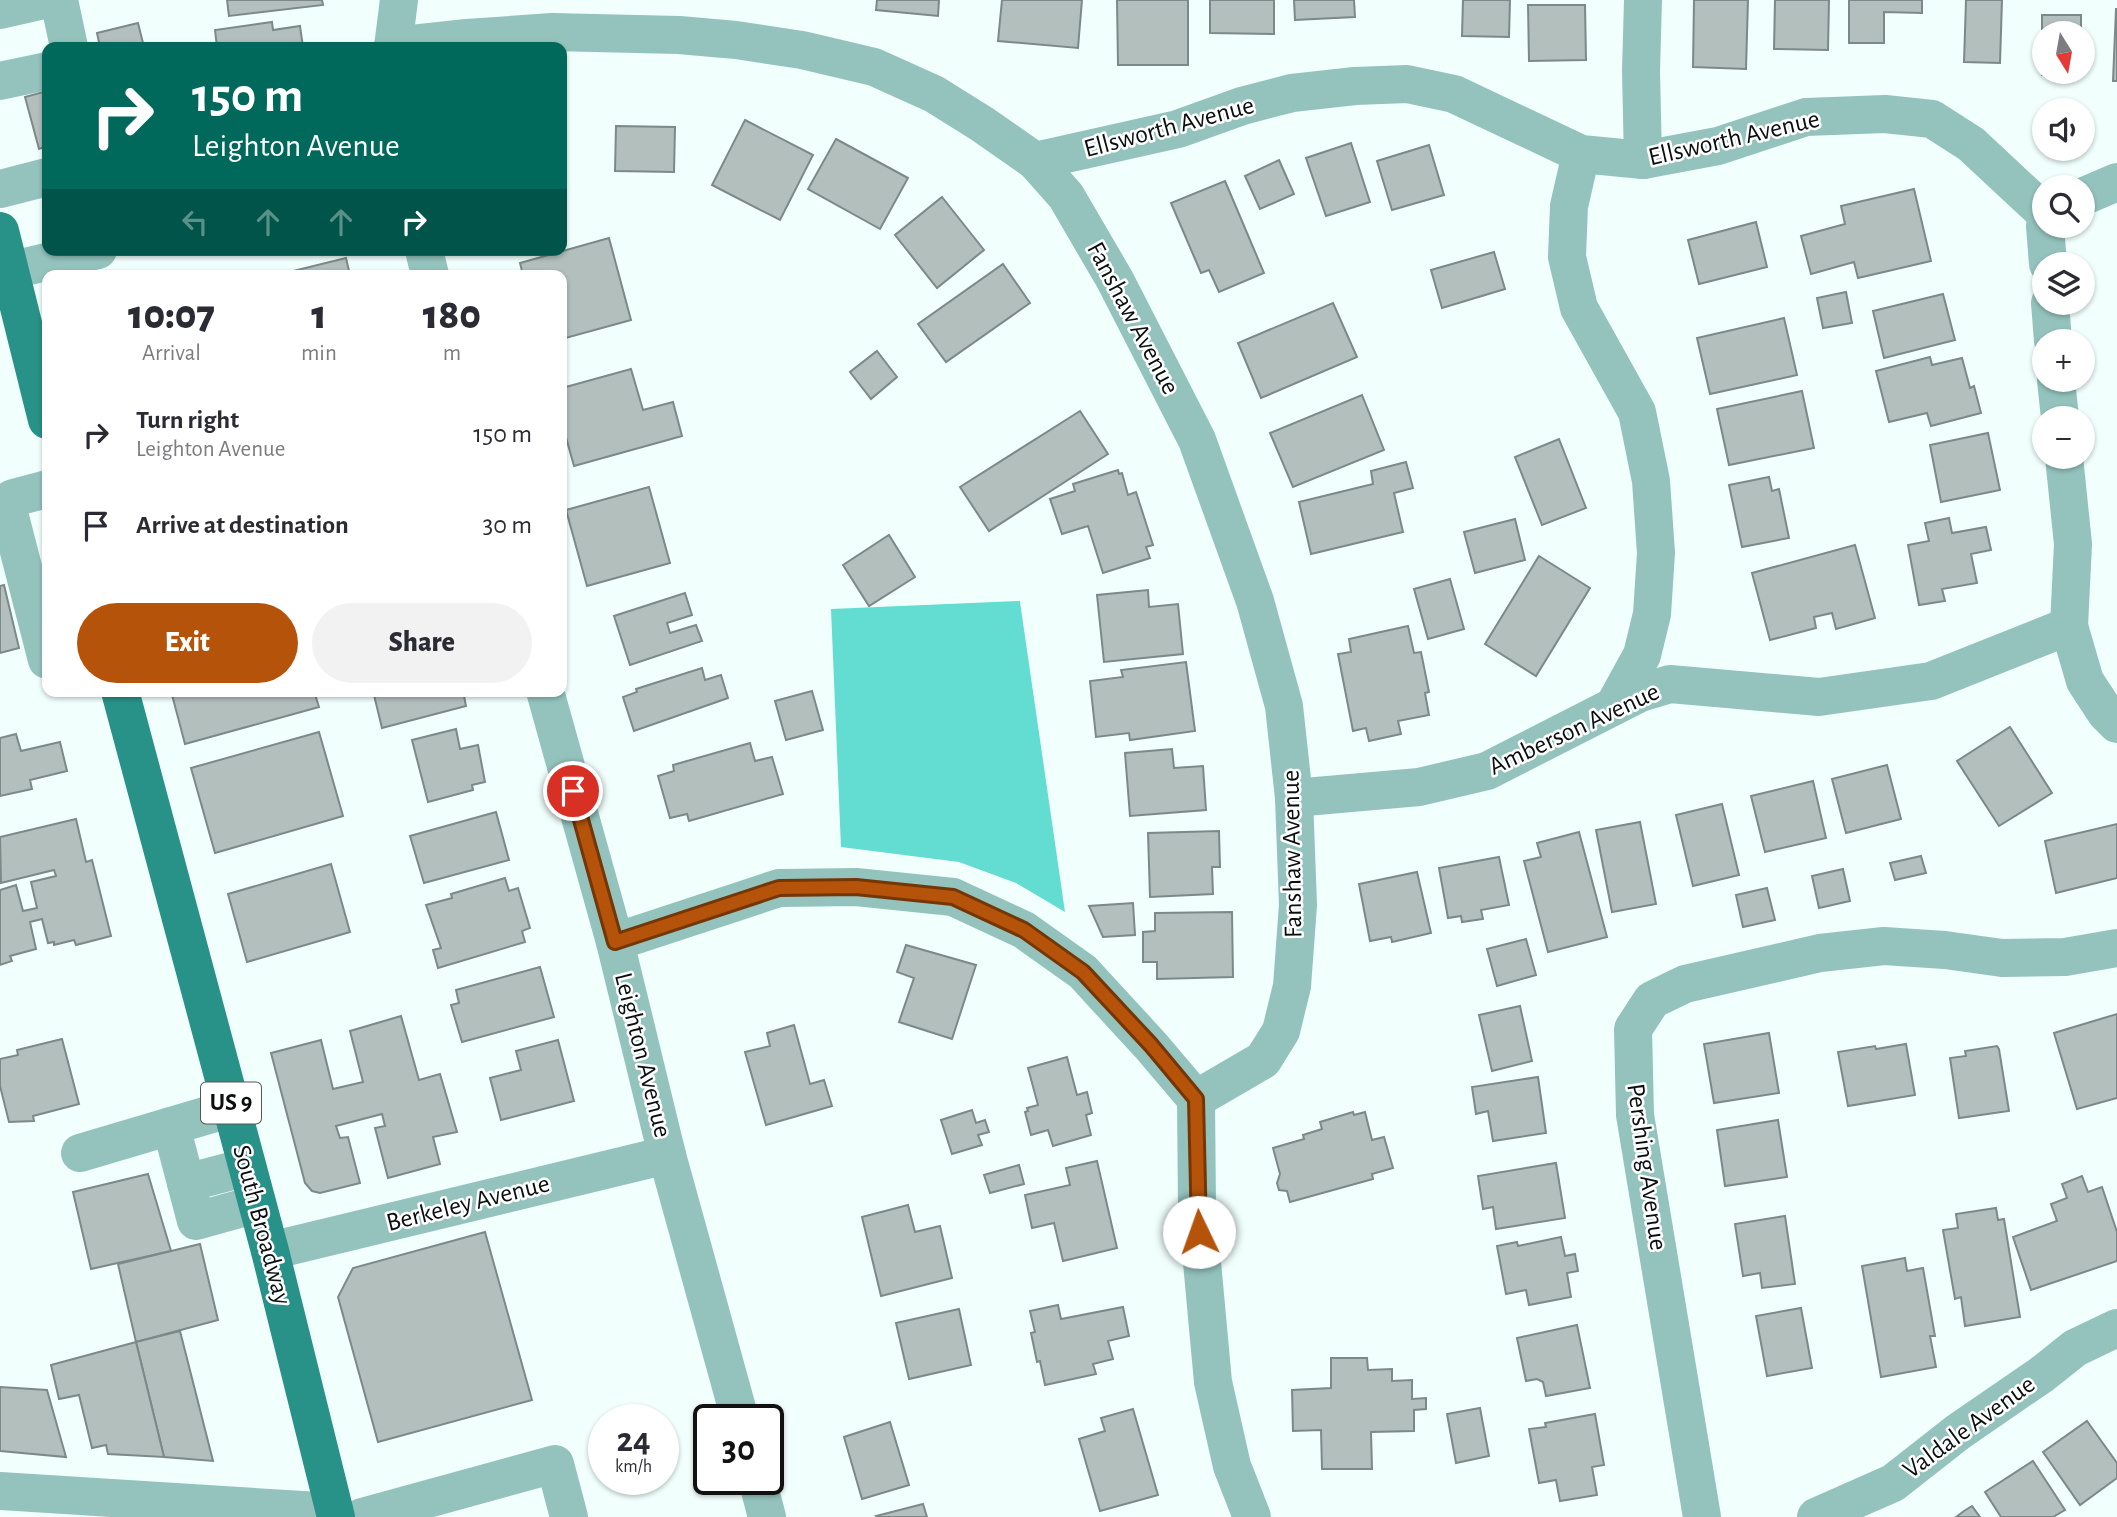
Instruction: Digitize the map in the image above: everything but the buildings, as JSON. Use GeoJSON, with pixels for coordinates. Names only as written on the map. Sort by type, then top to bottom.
{"type":"FeatureCollection","features":[{"type":"Feature","properties":{"kind":"main road"},"geometry":{"type":"LineString","coordinates":[[0,231],[12,270],[42,399]]}},
{"type":"Feature","properties":{"kind":"main road","name":"South Broadway"},"geometry":{"type":"LineString","coordinates":[[122,697],[257,1204],[344,1515]]}},
{"type":"Feature","properties":{"kind":"street"},"geometry":{"type":"LineString","coordinates":[[0,9],[44,0]]}},
{"type":"Feature","properties":{"kind":"street"},"geometry":{"type":"LineString","coordinates":[[59,0],[68,42]]}},
{"type":"Feature","properties":{"kind":"street"},"geometry":{"type":"LineString","coordinates":[[394,42],[399,0]]}},
{"type":"Feature","properties":{"kind":"street"},"geometry":{"type":"LineString","coordinates":[[1643,0],[1643,160]]}},
{"type":"Feature","properties":{"kind":"street","name":"Fanshaw Avenue"},"geometry":{"type":"LineString","coordinates":[[434,42],[552,32],[679,35],[802,50],[874,67],[934,94],[982,124],[1035,161],[1066,196],[1115,280],[1197,440],[1255,601],[1284,706],[1294,798],[1298,905],[1292,986],[1281,1031],[1263,1060],[1196,1099]]}},
{"type":"Feature","properties":{"kind":"street"},"geometry":{"type":"LineString","coordinates":[[0,81],[42,72]]}},
{"type":"Feature","properties":{"kind":"street","name":"Ellsworth Avenue"},"geometry":{"type":"LineString","coordinates":[[1035,161],[1178,129],[1242,106],[1292,93],[1355,86],[1408,84],[1454,94],[1581,154],[1643,160],[1718,146],[1806,117],[1885,114],[1932,120],[1971,144],[2032,201]]}},
{"type":"Feature","properties":{"kind":"street"},"geometry":{"type":"LineString","coordinates":[[1581,154],[1569,206],[1567,257],[1578,308],[1637,412],[1651,481],[1656,553],[1652,614],[1642,655],[1614,706]]}},
{"type":"Feature","properties":{"kind":"street"},"geometry":{"type":"LineString","coordinates":[[0,189],[42,178]]}},
{"type":"Feature","properties":{"kind":"street"},"geometry":{"type":"LineString","coordinates":[[2095,191],[2117,182]]}},
{"type":"Feature","properties":{"kind":"street"},"geometry":{"type":"LineString","coordinates":[[12,270],[72,256]]}},
{"type":"Feature","properties":{"kind":"street"},"geometry":{"type":"LineString","coordinates":[[2065,469],[2073,544],[2069,626],[2085,681],[2106,713],[2117,724]]}},
{"type":"Feature","properties":{"kind":"street"},"geometry":{"type":"LineString","coordinates":[[42,490],[13,498],[9,513],[42,641]]}},
{"type":"Feature","properties":{"kind":"street","name":"Amberson Avenue"},"geometry":{"type":"LineString","coordinates":[[1294,798],[1419,787],[1487,771],[1640,693],[1670,684],[1819,697],[1931,681],[2069,626]]}},
{"type":"Feature","properties":{"kind":"street","name":"Leighton Avenue"},"geometry":{"type":"LineString","coordinates":[[547,697],[615,942],[667,1155],[736,1404]]}},
{"type":"Feature","properties":{"kind":"street"},"geometry":{"type":"LineString","coordinates":[[615,942],[779,888],[856,887],[953,897],[1024,930],[1083,972],[1151,1045],[1196,1099],[1197,1208],[1213,1382],[1233,1466],[1252,1517]]}},
{"type":"Feature","properties":{"kind":"street","name":"Pershing Avenue"},"geometry":{"type":"LineString","coordinates":[[1702,1517],[1635,1115],[1633,1029],[1652,1000],[1685,984],[1820,953],[1871,947],[1945,950],[2002,958],[2065,957],[2117,948]]}},
{"type":"Feature","properties":{"kind":"street"},"geometry":{"type":"LineString","coordinates":[[80,1153],[232,1108]]}},
{"type":"Feature","properties":{"kind":"street"},"geometry":{"type":"LineString","coordinates":[[171,1126],[195,1221],[257,1204]]}},
{"type":"Feature","properties":{"kind":"street","name":"Berkeley Avenue"},"geometry":{"type":"LineString","coordinates":[[270,1251],[667,1155]]}},
{"type":"Feature","properties":{"kind":"street"},"geometry":{"type":"LineString","coordinates":[[186,1183],[247,1167]]}},
{"type":"Feature","properties":{"kind":"street","name":"Valdale Avenue"},"geometry":{"type":"LineString","coordinates":[[1816,1517],[1893,1483],[1958,1432],[2041,1375],[2075,1348],[2117,1328]]}},
{"type":"Feature","properties":{"kind":"street"},"geometry":{"type":"LineString","coordinates":[[0,1492],[344,1515],[555,1464],[569,1517]]}},
{"type":"Feature","properties":{"kind":"street"},"geometry":{"type":"LineString","coordinates":[[761,1495],[767,1517]]}},
{"type":"Feature","properties":{"kind":"shaded area"},"geometry":{"type":"Polygon","coordinates":[[[1020,601],[1065,912],[1016,883],[959,862],[841,847],[831,609],[1020,601]]]}},
{"type":"Feature","properties":{"kind":"route"},"geometry":{"type":"LineString","coordinates":[[573,791],[615,942],[779,888],[856,887],[953,897],[1024,930],[1083,972],[1151,1045],[1196,1099],[1199,1232]]}}]}
